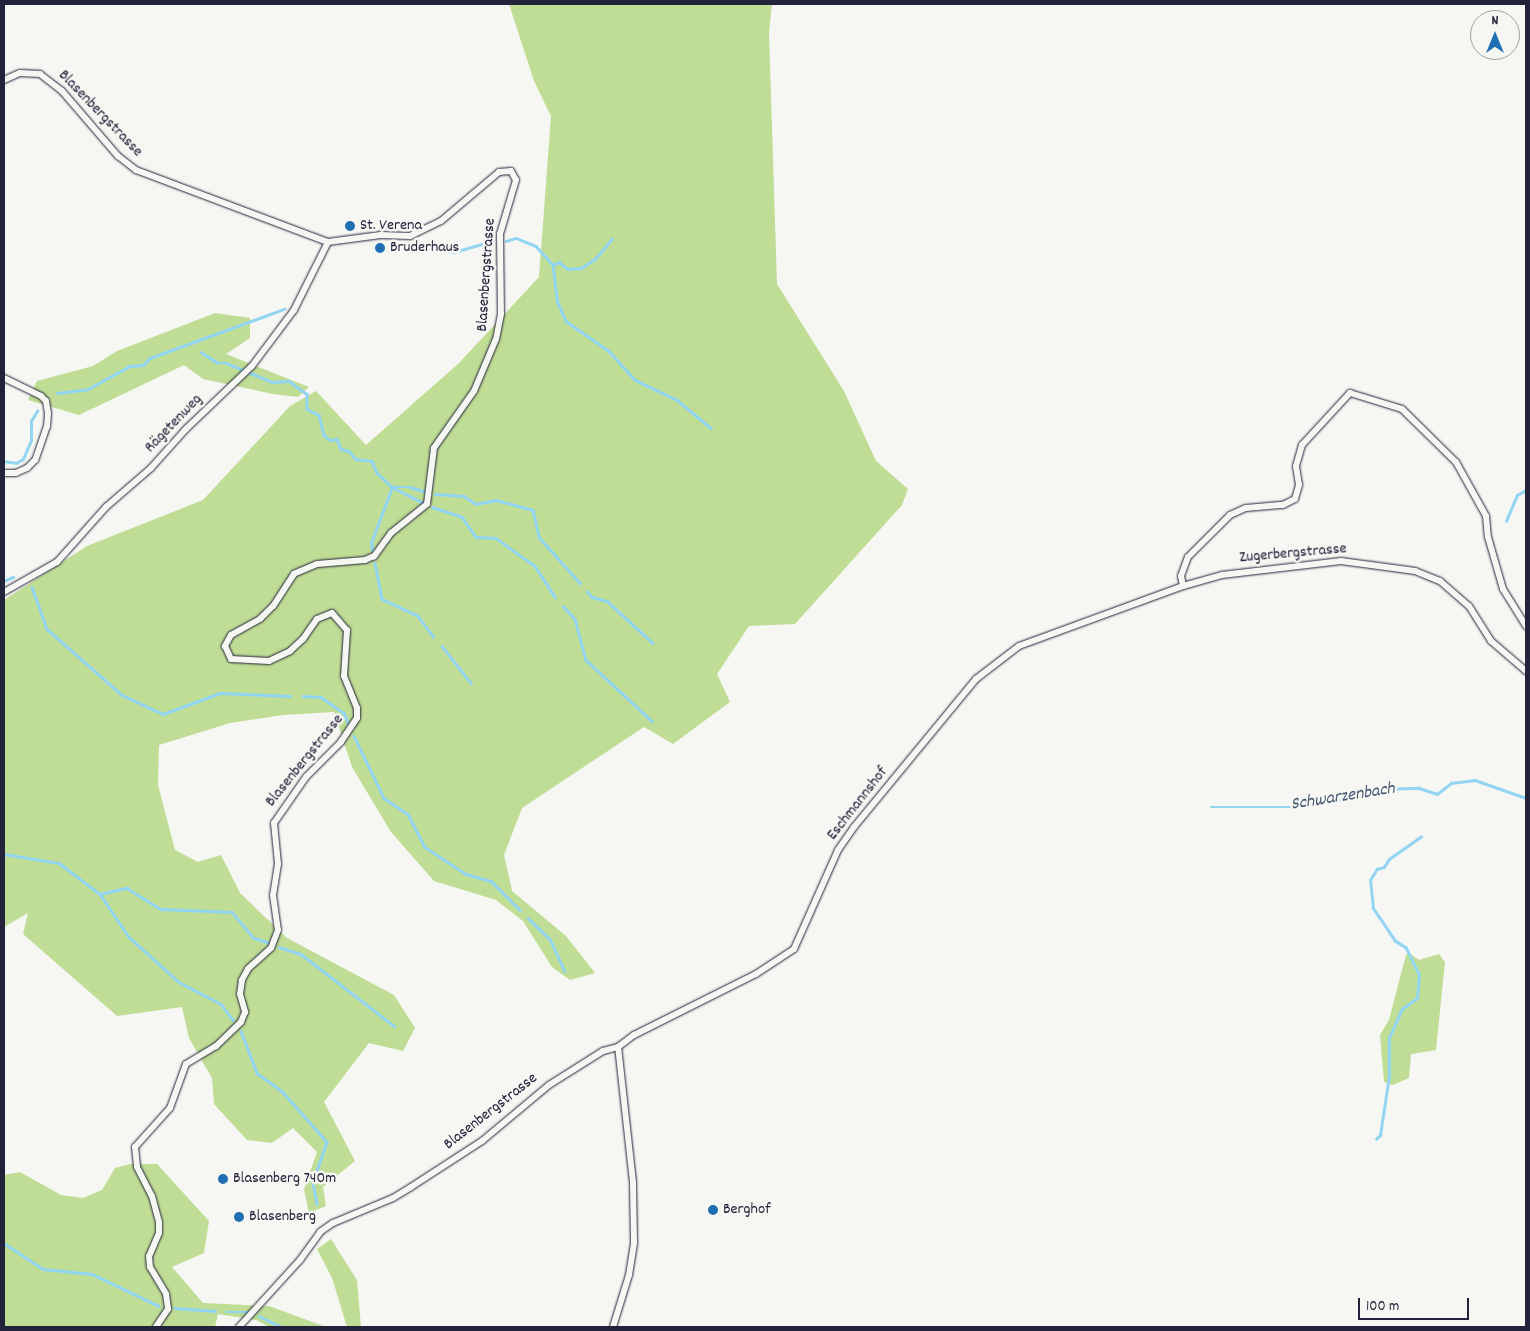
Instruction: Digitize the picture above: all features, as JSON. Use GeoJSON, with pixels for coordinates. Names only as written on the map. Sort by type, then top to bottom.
{"type":"FeatureCollection","features":[{"type":"Feature","properties":{"kind":"street","name":"Blasenbergstrasse"},"geometry":{"type":"LineString","coordinates":[[4,80],[20,73],[40,74],[62,91],[118,156],[136,170],[328,242],[381,235],[410,236],[441,221],[499,172],[511,172],[515,175],[516,185],[500,234],[501,314],[496,339],[474,391],[434,448],[427,504],[391,533],[374,556],[365,560],[317,564],[294,574],[273,606],[260,619],[232,635],[226,646],[231,659],[269,661],[290,651],[303,640],[317,619],[332,613],[348,630],[344,676],[357,708],[358,718],[340,742],[306,777],[274,823],[278,864],[273,895],[278,930],[274,944],[248,969],[242,980],[240,994],[245,1012],[241,1022],[216,1046],[186,1064],[170,1108],[135,1147],[137,1167],[152,1196],[159,1222],[159,1233],[149,1256],[150,1266],[166,1294],[168,1309],[156,1327]]}},
{"type":"Feature","properties":{"kind":"street","name":"Rägetenweg"},"geometry":{"type":"LineString","coordinates":[[4,592],[58,562],[106,507],[151,468],[186,429],[252,366],[294,310],[328,242]]}},
{"type":"Feature","properties":{"kind":"street"},"geometry":{"type":"LineString","coordinates":[[4,378],[41,396],[46,401],[48,413],[48,426],[35,460],[27,468],[16,474],[4,473]]}},
{"type":"Feature","properties":{"kind":"street"},"geometry":{"type":"LineString","coordinates":[[1183,586],[1181,576],[1188,557],[1230,515],[1246,508],[1283,505],[1295,499],[1299,485],[1296,466],[1302,445],[1350,393],[1402,409],[1456,462],[1486,516],[1488,537],[1503,588],[1526,626]]}},
{"type":"Feature","properties":{"kind":"street","name":"Zugerbergstrasse"},"geometry":{"type":"LineString","coordinates":[[1117,610],[1183,586],[1222,575],[1341,560],[1415,571],[1440,582],[1459,596],[1491,642],[1526,670]]}},
{"type":"Feature","properties":{"kind":"street","name":"Eschmannshof"},"geometry":{"type":"LineString","coordinates":[[618,1047],[634,1035],[756,974],[794,949],[838,850],[854,827],[976,680],[1019,646],[1117,610]]}},
{"type":"Feature","properties":{"kind":"street","name":"Blasenbergstrasse"},"geometry":{"type":"LineString","coordinates":[[240,1327],[300,1260],[320,1232],[333,1223],[393,1198],[411,1187],[482,1141],[549,1085],[603,1051],[618,1047]]}},
{"type":"Feature","properties":{"kind":"street"},"geometry":{"type":"LineString","coordinates":[[614,1327],[629,1275],[634,1242],[633,1182],[618,1047]]}},
{"type":"Feature","properties":{"kind":"green space"},"geometry":{"type":"Polygon","coordinates":[[[509,4],[772,4],[769,33],[777,284],[844,391],[876,461],[908,489],[902,505],[795,624],[749,626],[717,674],[730,702],[673,744],[644,727],[522,808],[504,855],[512,891],[566,936],[595,973],[570,980],[552,967],[523,921],[496,900],[434,881],[391,832],[352,767],[334,712],[283,715],[230,723],[159,745],[158,785],[175,850],[198,862],[221,855],[240,893],[287,938],[394,995],[415,1028],[403,1051],[369,1043],[324,1102],[355,1161],[323,1187],[326,1206],[309,1213],[304,1189],[317,1152],[293,1128],[272,1143],[247,1140],[214,1104],[212,1078],[189,1038],[182,1007],[117,1016],[23,934],[28,913],[4,927],[4,600],[87,546],[203,500],[290,406],[316,391],[366,445],[458,364],[539,277],[551,116],[534,81],[509,4]]]}},
{"type":"Feature","properties":{"kind":"green space"},"geometry":{"type":"Polygon","coordinates":[[[215,313],[250,318],[250,338],[226,354],[309,387],[298,397],[273,394],[203,379],[184,365],[79,415],[28,400],[37,381],[93,366],[117,351],[215,313]]]}},
{"type":"Feature","properties":{"kind":"green space"},"geometry":{"type":"Polygon","coordinates":[[[1409,953],[1419,960],[1439,954],[1445,962],[1436,1050],[1411,1054],[1409,1078],[1393,1085],[1384,1082],[1380,1035],[1389,1020],[1406,955],[1409,953]]]}},
{"type":"Feature","properties":{"kind":"green space"},"geometry":{"type":"Polygon","coordinates":[[[130,1164],[157,1164],[209,1221],[204,1253],[172,1267],[203,1303],[269,1306],[326,1327],[269,1327],[256,1320],[218,1314],[215,1327],[160,1327],[155,1324],[152,1327],[4,1327],[4,1175],[20,1172],[61,1195],[83,1198],[102,1190],[115,1168],[130,1164]]]}},
{"type":"Feature","properties":{"kind":"green space"},"geometry":{"type":"Polygon","coordinates":[[[331,1239],[357,1280],[361,1327],[347,1327],[332,1278],[317,1249],[331,1239]]]}},
{"type":"Feature","properties":{"kind":"waterway"},"geometry":{"type":"LineString","coordinates":[[506,241],[516,238],[536,246],[553,265],[558,303],[566,321],[609,351],[635,380],[677,400],[711,428]]}},
{"type":"Feature","properties":{"kind":"waterway"},"geometry":{"type":"LineString","coordinates":[[553,265],[559,262],[568,269],[581,268],[595,259],[612,239]]}},
{"type":"Feature","properties":{"kind":"waterway"},"geometry":{"type":"LineString","coordinates":[[392,243],[454,252],[492,241]]}},
{"type":"Feature","properties":{"kind":"waterway"},"geometry":{"type":"LineString","coordinates":[[57,393],[88,389],[130,366],[143,365],[150,358],[284,309]]}},
{"type":"Feature","properties":{"kind":"waterway"},"geometry":{"type":"LineString","coordinates":[[201,352],[218,363],[226,363],[272,382],[289,381],[307,394],[307,409],[319,415],[324,435],[330,440],[337,439],[341,449],[349,451],[356,459],[372,461],[377,473],[392,487],[421,502]]}},
{"type":"Feature","properties":{"kind":"waterway"},"geometry":{"type":"LineString","coordinates":[[4,461],[16,463],[23,459],[31,440],[31,421],[37,411]]}},
{"type":"Feature","properties":{"kind":"waterway"},"geometry":{"type":"LineString","coordinates":[[372,550],[371,543],[392,487]]}},
{"type":"Feature","properties":{"kind":"waterway"},"geometry":{"type":"LineString","coordinates":[[393,487],[410,487],[423,491]]}},
{"type":"Feature","properties":{"kind":"waterway"},"geometry":{"type":"LineString","coordinates":[[1506,521],[1517,495],[1526,490]]}},
{"type":"Feature","properties":{"kind":"waterway"},"geometry":{"type":"LineString","coordinates":[[435,494],[464,496],[476,504],[496,500],[533,510],[539,537],[580,583]]}},
{"type":"Feature","properties":{"kind":"waterway"},"geometry":{"type":"LineString","coordinates":[[432,507],[462,517],[476,537],[496,538],[535,566],[555,597]]}},
{"type":"Feature","properties":{"kind":"waterway"},"geometry":{"type":"LineString","coordinates":[[375,563],[382,599],[418,616],[434,637]]}},
{"type":"Feature","properties":{"kind":"waterway"},"geometry":{"type":"LineString","coordinates":[[4,581],[13,577]]}},
{"type":"Feature","properties":{"kind":"waterway"},"geometry":{"type":"LineString","coordinates":[[32,587],[47,629],[122,695],[163,714],[220,693],[290,696]]}},
{"type":"Feature","properties":{"kind":"waterway"},"geometry":{"type":"LineString","coordinates":[[587,591],[592,597],[607,601],[653,643]]}},
{"type":"Feature","properties":{"kind":"waterway"},"geometry":{"type":"LineString","coordinates":[[563,606],[575,619],[586,660],[652,721]]}},
{"type":"Feature","properties":{"kind":"waterway"},"geometry":{"type":"LineString","coordinates":[[442,646],[471,683]]}},
{"type":"Feature","properties":{"kind":"waterway"},"geometry":{"type":"LineString","coordinates":[[303,696],[321,697],[344,713],[349,724]]}},
{"type":"Feature","properties":{"kind":"waterway"},"geometry":{"type":"LineString","coordinates":[[354,736],[384,798],[408,814],[425,847],[466,874],[491,881],[520,910]]}},
{"type":"Feature","properties":{"kind":"waterway","name":"Schwarzenbach"},"geometry":{"type":"LineString","coordinates":[[1211,807],[1294,807],[1374,794],[1384,789],[1419,788],[1437,794],[1451,783],[1475,780],[1526,798]]}},
{"type":"Feature","properties":{"kind":"waterway"},"geometry":{"type":"LineString","coordinates":[[1376,1139],[1380,1135],[1389,1076],[1389,1038],[1402,1009],[1417,998],[1419,975],[1406,948],[1395,941],[1373,908],[1370,880],[1377,869],[1384,867],[1389,859],[1421,837]]}},
{"type":"Feature","properties":{"kind":"waterway"},"geometry":{"type":"LineString","coordinates":[[4,854],[59,863],[100,894],[129,937],[179,982],[221,1004],[233,1020]]}},
{"type":"Feature","properties":{"kind":"waterway"},"geometry":{"type":"LineString","coordinates":[[100,894],[127,888],[161,909],[232,912],[254,938],[267,942]]}},
{"type":"Feature","properties":{"kind":"waterway"},"geometry":{"type":"LineString","coordinates":[[528,918],[550,939],[565,971]]}},
{"type":"Feature","properties":{"kind":"waterway"},"geometry":{"type":"LineString","coordinates":[[279,947],[301,954],[394,1026]]}},
{"type":"Feature","properties":{"kind":"waterway"},"geometry":{"type":"LineString","coordinates":[[241,1031],[257,1073],[282,1091],[327,1142],[313,1183],[317,1204]]}},
{"type":"Feature","properties":{"kind":"waterway"},"geometry":{"type":"LineString","coordinates":[[4,1243],[43,1269],[92,1274],[159,1306]]}},
{"type":"Feature","properties":{"kind":"waterway"},"geometry":{"type":"LineString","coordinates":[[175,1308],[215,1311]]}},
{"type":"Feature","properties":{"kind":"waterway"},"geometry":{"type":"LineString","coordinates":[[226,1312],[247,1312]]}},
{"type":"Feature","properties":{"kind":"waterway"},"geometry":{"type":"LineString","coordinates":[[259,1316],[282,1327]]}},
{"type":"Feature","properties":{"kind":"place","name":"St. Verena"},"geometry":{"type":"Point","coordinates":[350,226]}},
{"type":"Feature","properties":{"kind":"place","name":"Bruderhaus"},"geometry":{"type":"Point","coordinates":[380,248]}},
{"type":"Feature","properties":{"kind":"place","name":"Blasenberg 740m"},"geometry":{"type":"Point","coordinates":[223,1179]}},
{"type":"Feature","properties":{"kind":"place","name":"Berghof"},"geometry":{"type":"Point","coordinates":[713,1210]}},
{"type":"Feature","properties":{"kind":"place","name":"Blasenberg"},"geometry":{"type":"Point","coordinates":[239,1217]}}]}
